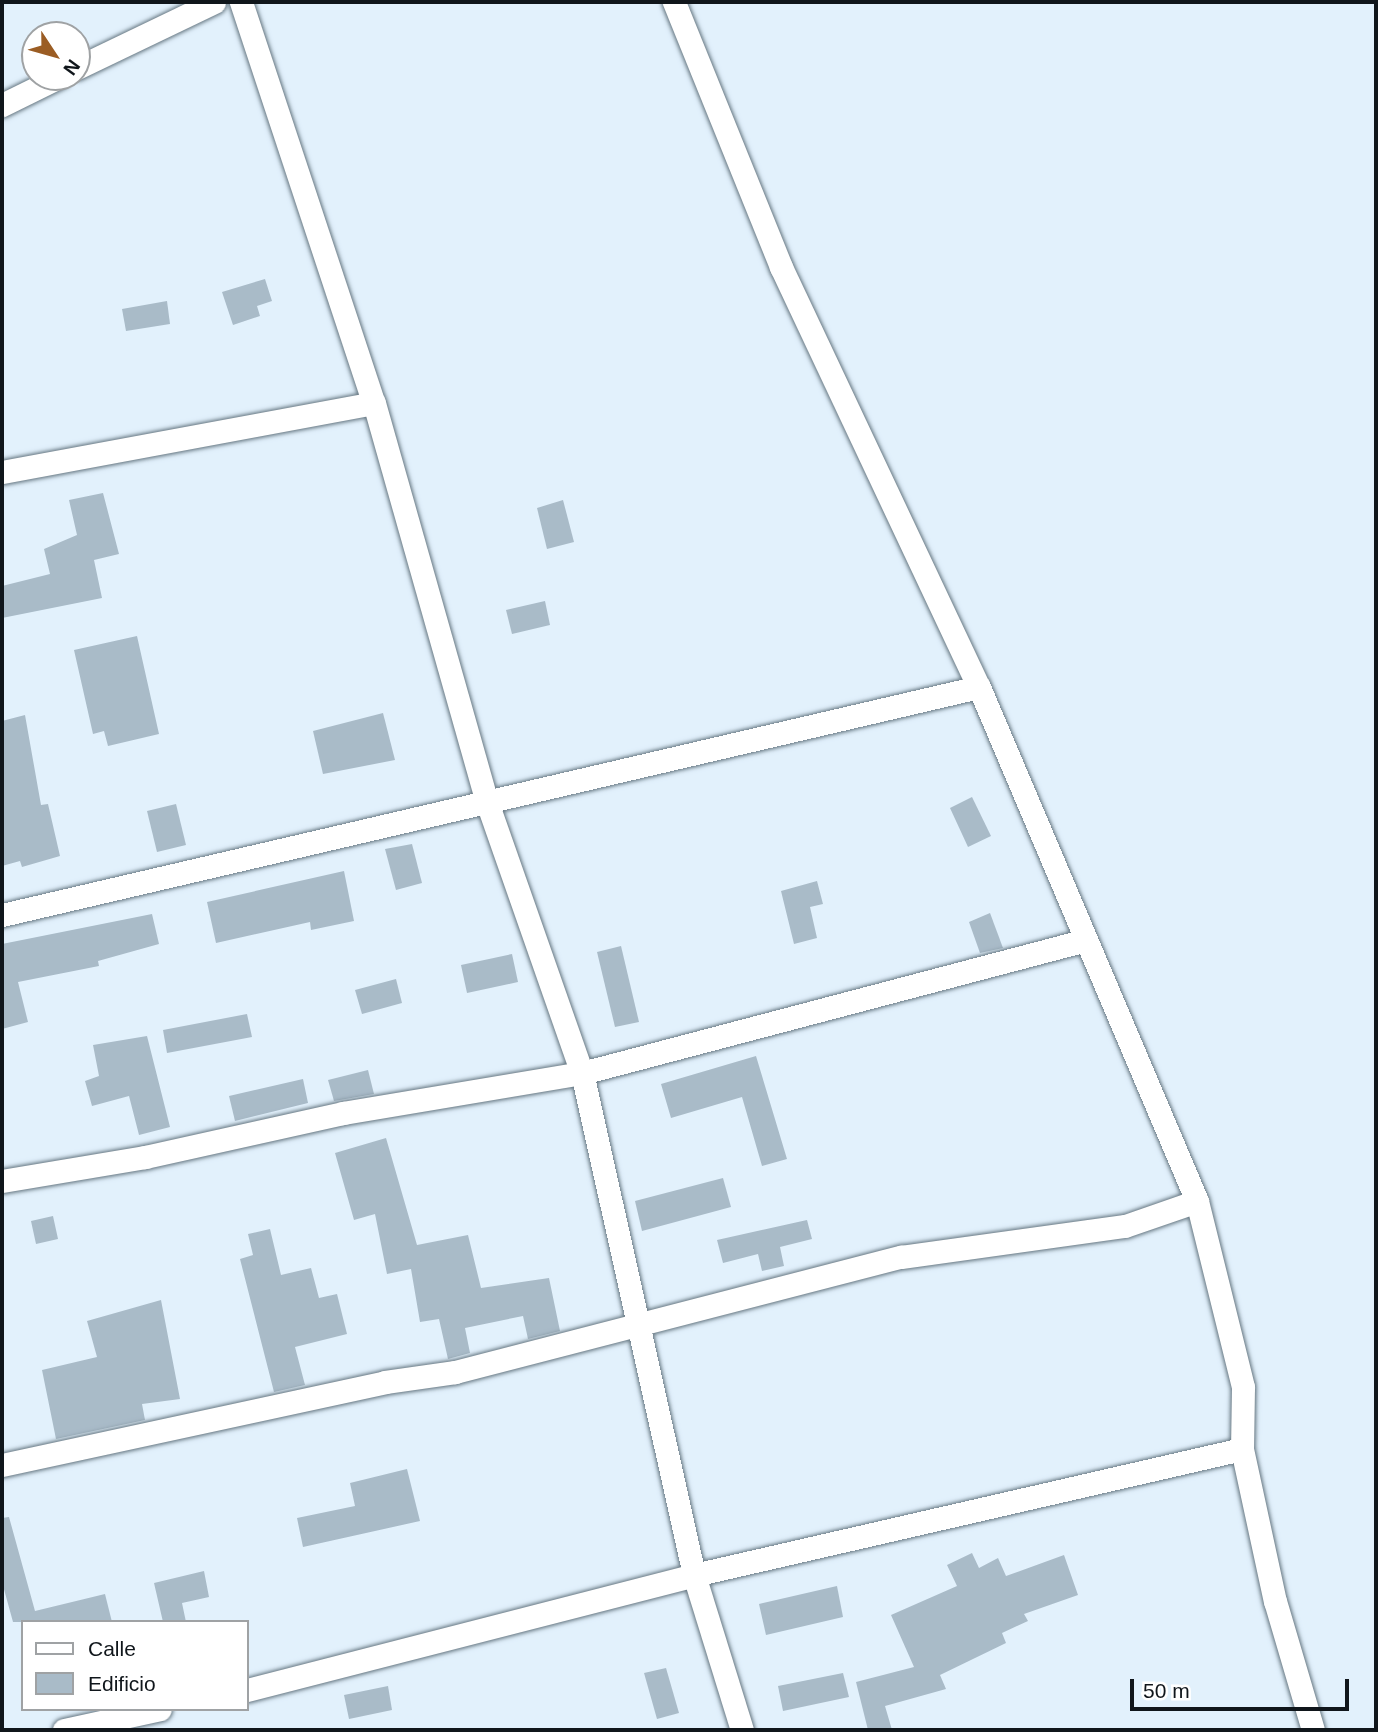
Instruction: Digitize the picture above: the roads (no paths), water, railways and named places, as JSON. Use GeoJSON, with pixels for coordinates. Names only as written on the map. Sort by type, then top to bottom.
{"type":"FeatureCollection","features":[{"type":"Feature","properties":{"kind":"street"},"geometry":{"type":"LineString","coordinates":[[91,61],[214,2]]}},
{"type":"Feature","properties":{"kind":"street"},"geometry":{"type":"LineString","coordinates":[[241,2],[374,403],[488,805],[582,1073],[641,1327],[694,1575],[742,1730]]}},
{"type":"Feature","properties":{"kind":"street"},"geometry":{"type":"LineString","coordinates":[[674,2],[781,267],[979,687],[1197,1201],[1243,1387],[1242,1449],[1306,1729]]}},
{"type":"Feature","properties":{"kind":"street"},"geometry":{"type":"LineString","coordinates":[[2,105],[30,91]]}},
{"type":"Feature","properties":{"kind":"street"},"geometry":{"type":"LineString","coordinates":[[2,472],[374,403]]}},
{"type":"Feature","properties":{"kind":"street"},"geometry":{"type":"LineString","coordinates":[[2,915],[488,805],[979,687]]}},
{"type":"Feature","properties":{"kind":"street"},"geometry":{"type":"LineString","coordinates":[[2,1181],[145,1157],[344,1113],[582,1073],[1086,940]]}},
{"type":"Feature","properties":{"kind":"street"},"geometry":{"type":"LineString","coordinates":[[2,1465],[385,1381],[455,1372],[641,1327],[901,1257],[1125,1226],[1197,1201]]}},
{"type":"Feature","properties":{"kind":"street"},"geometry":{"type":"LineString","coordinates":[[248,1690],[694,1575],[1242,1449]]}},
{"type":"Feature","properties":{"kind":"street"},"geometry":{"type":"LineString","coordinates":[[64,1730],[151,1711]]}}]}
